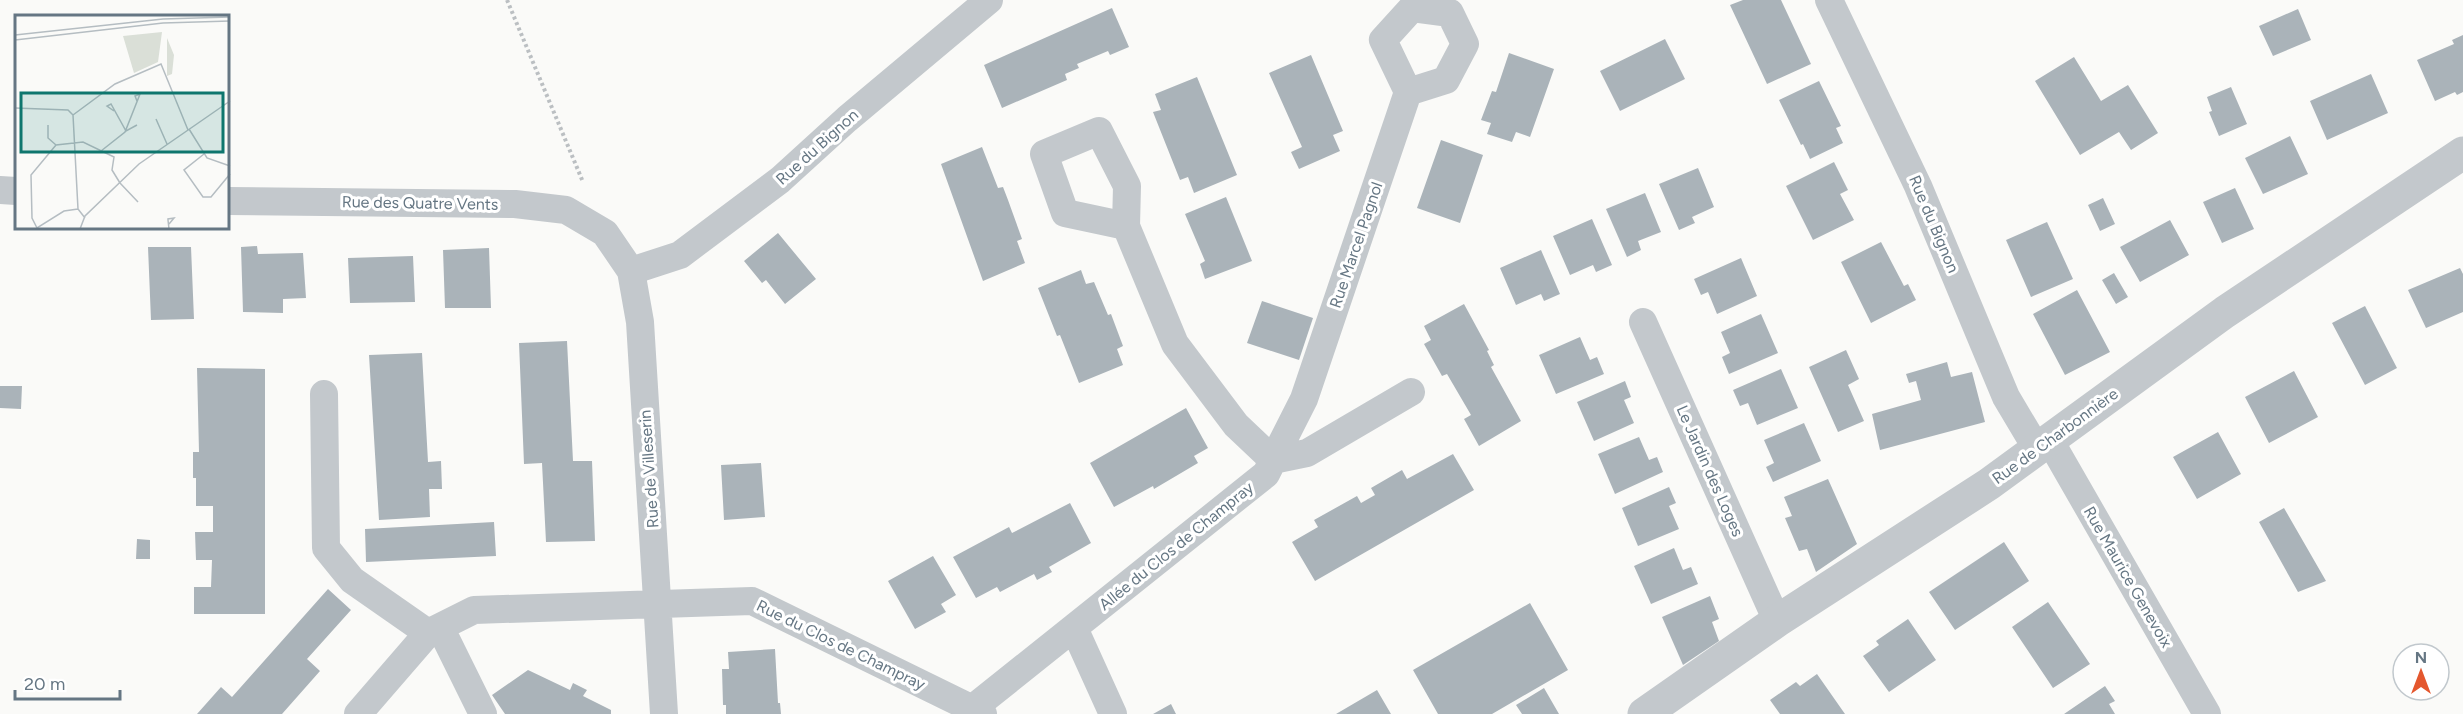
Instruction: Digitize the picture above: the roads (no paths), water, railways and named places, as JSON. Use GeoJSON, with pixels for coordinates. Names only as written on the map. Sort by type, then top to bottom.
{"type":"FeatureCollection","features":[{"type":"Feature","properties":{"kind":"street","name":"Rue du Bignon"},"geometry":{"type":"LineString","coordinates":[[631,271],[680,255],[780,180],[847,119],[989,0]]}},
{"type":"Feature","properties":{"kind":"street","name":"Rue du Bignon"},"geometry":{"type":"LineString","coordinates":[[1829,0],[1918,186],[2006,397],[2043,444]]}},
{"type":"Feature","properties":{"kind":"street","name":"Rue Marcel Pagnol"},"geometry":{"type":"LineString","coordinates":[[1304,399],[1408,92]]}},
{"type":"Feature","properties":{"kind":"street","name":"Rue de Charbonnière"},"geometry":{"type":"LineString","coordinates":[[1644,714],[1777,621],[1989,484],[2225,312],[2463,153]]}},
{"type":"Feature","properties":{"kind":"street"},"geometry":{"type":"LineString","coordinates":[[0,190],[15,191]]}},
{"type":"Feature","properties":{"kind":"street","name":"Rue des Quatre Vents"},"geometry":{"type":"LineString","coordinates":[[230,201],[515,204],[566,210],[605,233]]}},
{"type":"Feature","properties":{"kind":"street"},"geometry":{"type":"LineString","coordinates":[[1126,226],[1175,344],[1236,425],[1274,460],[1307,453],[1411,392]]}},
{"type":"Feature","properties":{"kind":"street","name":"Rue de Villeserin"},"geometry":{"type":"LineString","coordinates":[[605,233],[631,271],[640,322],[664,714]]}},
{"type":"Feature","properties":{"kind":"street","name":"Le Jardin des Loges"},"geometry":{"type":"LineString","coordinates":[[1643,322],[1777,621]]}},
{"type":"Feature","properties":{"kind":"street"},"geometry":{"type":"LineString","coordinates":[[324,394],[326,548],[352,580],[434,630],[483,714]]}},
{"type":"Feature","properties":{"kind":"street","name":"Allée du Clos de Champray"},"geometry":{"type":"LineString","coordinates":[[977,712],[1074,628],[1266,474],[1304,399]]}},
{"type":"Feature","properties":{"kind":"street","name":"Rue Maurice Genevoix"},"geometry":{"type":"LineString","coordinates":[[2043,444],[2207,714]]}},
{"type":"Feature","properties":{"kind":"street","name":"Rue du Clos de Champray"},"geometry":{"type":"LineString","coordinates":[[434,630],[474,610],[752,601],[977,712]]}},
{"type":"Feature","properties":{"kind":"street"},"geometry":{"type":"LineString","coordinates":[[1074,628],[1113,714]]}},
{"type":"Feature","properties":{"kind":"street"},"geometry":{"type":"LineString","coordinates":[[358,714],[434,630]]}}]}
